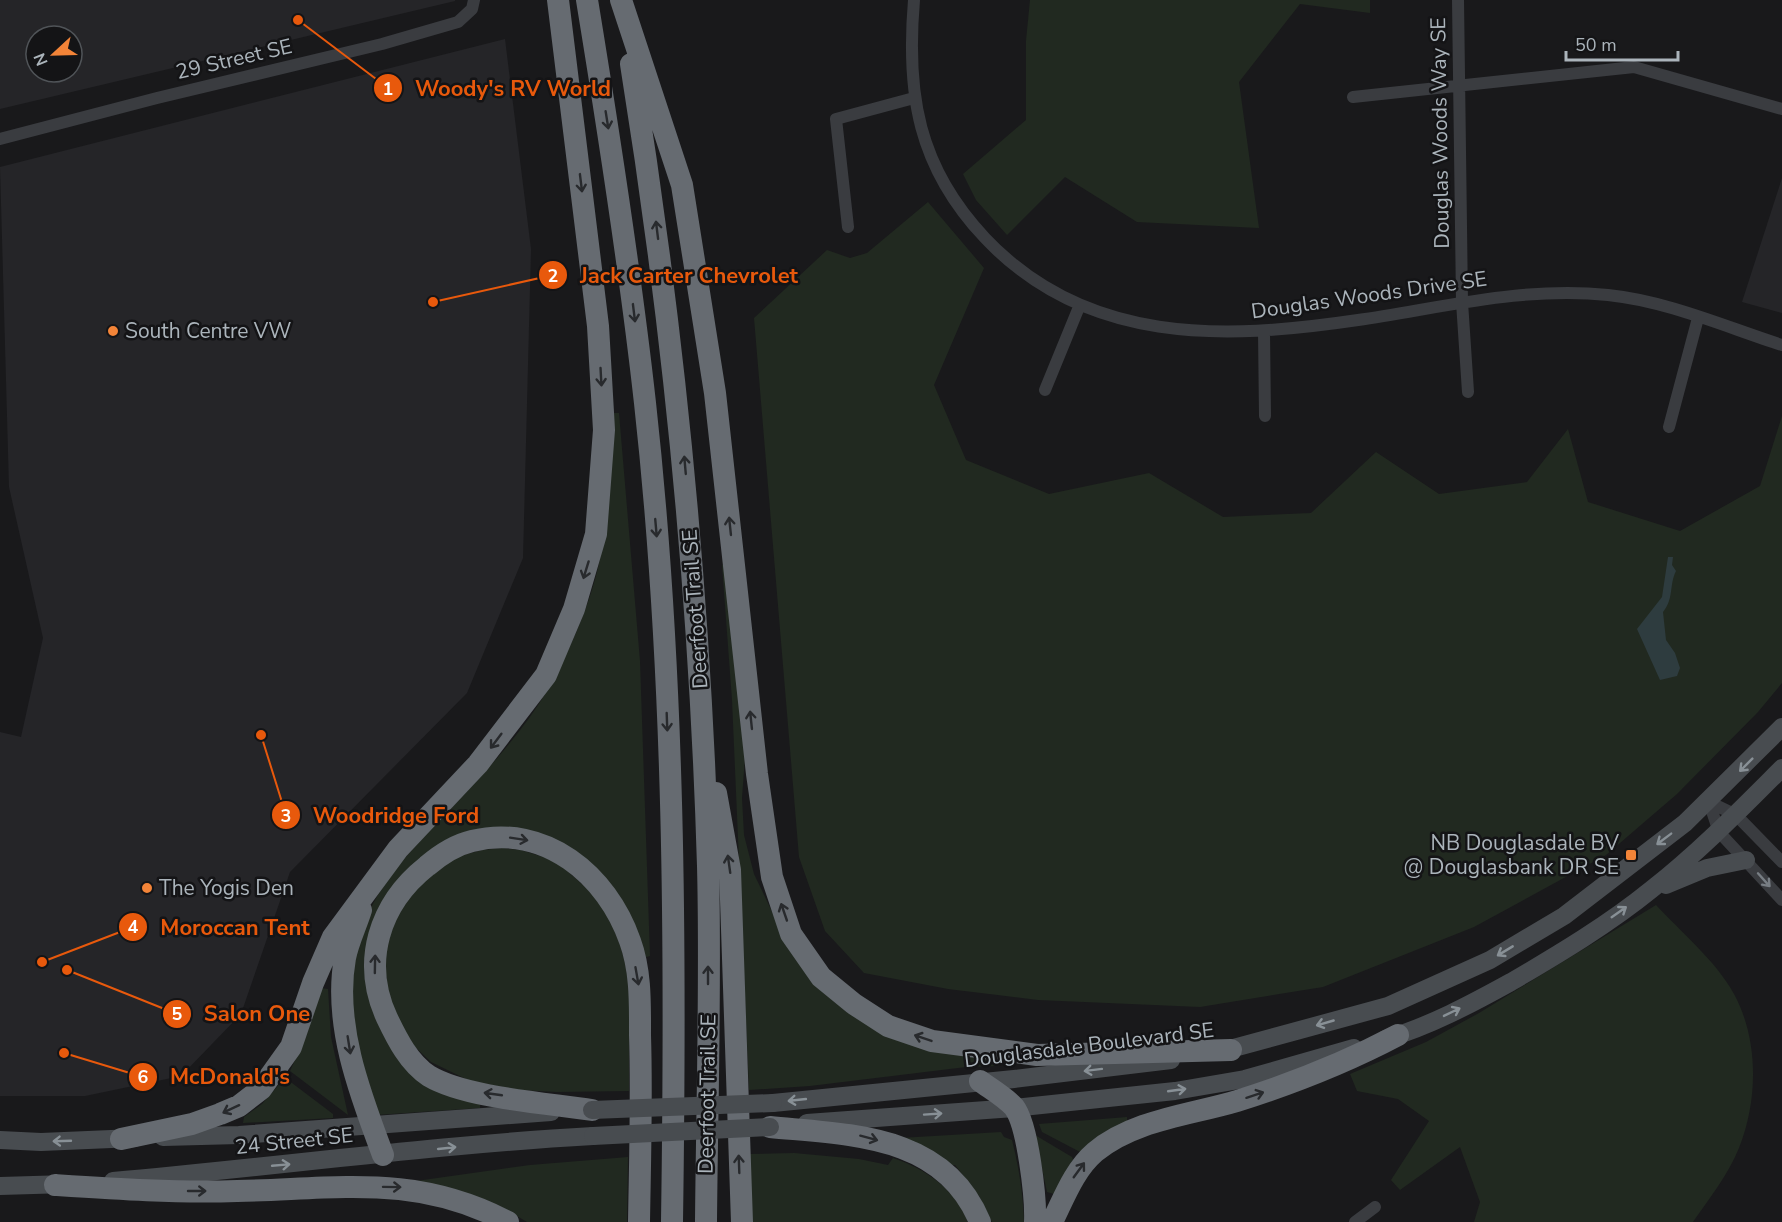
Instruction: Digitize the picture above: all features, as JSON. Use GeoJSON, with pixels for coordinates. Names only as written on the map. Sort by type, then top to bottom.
{"type":"FeatureCollection","features":[{"type":"Feature","properties":{"kind":"highway"},"geometry":{"type":"LineString","coordinates":[[121,1139],[192,1124],[220,1114],[238,1106],[261,1089],[291,1047],[313,983],[333,937],[398,849],[478,764],[546,675],[574,609],[597,534],[604,430],[598,327],[558,0]]}},
{"type":"Feature","properties":{"kind":"highway","name":"Deerfoot Trail SE"},"geometry":{"type":"LineString","coordinates":[[587,0],[621,212],[645,405],[657,547],[672,861],[675,1017],[672,1222]]}},
{"type":"Feature","properties":{"kind":"highway"},"geometry":{"type":"LineString","coordinates":[[621,0],[682,185],[716,393],[757,774],[772,878],[791,934],[821,977],[854,1004],[888,1026],[932,1041],[1037,1055],[1231,1050]]}},
{"type":"Feature","properties":{"kind":"highway","name":"Deerfoot Trail SE"},"geometry":{"type":"LineString","coordinates":[[621,0],[653,200],[676,389],[693,570],[708,879],[706,1222]]}},
{"type":"Feature","properties":{"kind":"highway"},"geometry":{"type":"LineString","coordinates":[[701,711],[730,870],[742,1222]]}},
{"type":"Feature","properties":{"kind":"highway"},"geometry":{"type":"LineString","coordinates":[[592,1110],[461,1089],[428,1075],[407,1055],[395,1035],[380,1003],[373,966],[379,927],[390,906],[409,880],[442,854],[472,841],[512,837],[543,844],[569,857],[595,879],[616,908],[630,942],[639,982],[641,1071],[639,1222]]}},
{"type":"Feature","properties":{"kind":"highway"},"geometry":{"type":"LineString","coordinates":[[369,886],[345,957],[341,997],[352,1065],[383,1155]]}},
{"type":"Feature","properties":{"kind":"highway"},"geometry":{"type":"LineString","coordinates":[[1052,1222],[1079,1171],[1096,1151],[1132,1130],[1236,1101],[1341,1065],[1398,1035]]}},
{"type":"Feature","properties":{"kind":"highway"},"geometry":{"type":"LineString","coordinates":[[980,1081],[1014,1108],[1025,1139],[1034,1182],[1035,1222]]}},
{"type":"Feature","properties":{"kind":"highway"},"geometry":{"type":"LineString","coordinates":[[770,1126],[862,1136],[910,1150],[944,1170],[964,1191],[980,1222]]}},
{"type":"Feature","properties":{"kind":"highway"},"geometry":{"type":"LineString","coordinates":[[55,1185],[142,1191],[405,1188],[462,1200],[508,1222]]}},
{"type":"Feature","properties":{"kind":"main road","name":"Douglasdale Boulevard SE"},"geometry":{"type":"LineString","coordinates":[[592,1110],[773,1103],[1140,1064],[1231,1050],[1389,1006],[1490,960],[1564,916],[1709,802],[1782,728]]}},
{"type":"Feature","properties":{"kind":"main road"},"geometry":{"type":"LineString","coordinates":[[770,1126],[1014,1108],[1175,1091],[1245,1079],[1398,1035],[1487,995],[1535,968],[1650,891],[1719,832],[1782,768]]}},
{"type":"Feature","properties":{"kind":"main road"},"geometry":{"type":"LineString","coordinates":[[1650,891],[1707,868],[1746,860]]}},
{"type":"Feature","properties":{"kind":"main road","name":"24 Street SE"},"geometry":{"type":"LineString","coordinates":[[0,1140],[41,1142],[239,1135],[592,1110]]}},
{"type":"Feature","properties":{"kind":"main road","name":"24 Street SE"},"geometry":{"type":"LineString","coordinates":[[0,1186],[55,1185],[383,1155],[505,1141],[770,1126]]}},
{"type":"Feature","properties":{"kind":"street","name":"Douglas Woods Drive SE"},"geometry":{"type":"LineString","coordinates":[[914,0],[912,27],[914,98],[926,147],[946,190],[965,217],[1003,257],[1021,272],[1079,307],[1161,328],[1264,332],[1359,320],[1512,295],[1608,295],[1665,307],[1782,345]]}},
{"type":"Feature","properties":{"kind":"street","name":"Douglas Woods Way SE"},"geometry":{"type":"LineString","coordinates":[[1458,0],[1462,302],[1468,392]]}},
{"type":"Feature","properties":{"kind":"street","name":"29 Street SE"},"geometry":{"type":"LineString","coordinates":[[0,139],[381,44],[458,22],[473,4]]}},
{"type":"Feature","properties":{"kind":"street"},"geometry":{"type":"LineString","coordinates":[[1353,97],[1634,67],[1782,109]]}},
{"type":"Feature","properties":{"kind":"street"},"geometry":{"type":"LineString","coordinates":[[848,226],[836,119],[914,98]]}},
{"type":"Feature","properties":{"kind":"street"},"geometry":{"type":"LineString","coordinates":[[1045,390],[1079,307]]}},
{"type":"Feature","properties":{"kind":"street"},"geometry":{"type":"LineString","coordinates":[[1669,427],[1698,318]]}},
{"type":"Feature","properties":{"kind":"street"},"geometry":{"type":"LineString","coordinates":[[1264,332],[1265,416]]}},
{"type":"Feature","properties":{"kind":"street"},"geometry":{"type":"LineString","coordinates":[[1709,802],[1736,815],[1782,862]]}},
{"type":"Feature","properties":{"kind":"street"},"geometry":{"type":"LineString","coordinates":[[1709,802],[1719,832],[1782,900]]}},
{"type":"Feature","properties":{"kind":"street"},"geometry":{"type":"LineString","coordinates":[[1355,1222],[1375,1207]]}},
{"type":"Feature","properties":{"kind":"shaded area"},"geometry":{"type":"Polygon","coordinates":[[[0,0],[455,1],[0,109],[0,0]]]}},
{"type":"Feature","properties":{"kind":"shaded area"},"geometry":{"type":"Polygon","coordinates":[[[1030,0],[1370,0],[1370,13],[1300,4],[1239,82],[1259,228],[1137,222],[1065,177],[1007,235],[976,200],[963,174],[1026,120],[1026,41],[1030,0]]]}},
{"type":"Feature","properties":{"kind":"shaded area"},"geometry":{"type":"Polygon","coordinates":[[[505,39],[531,249],[523,558],[467,693],[290,872],[241,1014],[181,1076],[85,1096],[0,1096],[0,732],[21,737],[43,638],[9,487],[0,167],[505,39]]]}},
{"type":"Feature","properties":{"kind":"shaded area"},"geometry":{"type":"Polygon","coordinates":[[[1782,178],[1782,313],[1742,302],[1782,178]]]}},
{"type":"Feature","properties":{"kind":"shaded area"},"geometry":{"type":"Polygon","coordinates":[[[928,202],[984,268],[934,385],[966,460],[1049,494],[1149,473],[1223,517],[1311,513],[1376,452],[1439,494],[1527,482],[1568,429],[1588,502],[1680,531],[1760,486],[1782,416],[1782,683],[1758,712],[1677,794],[1606,855],[1474,927],[1323,987],[1200,1007],[1038,1000],[948,989],[864,973],[825,931],[799,857],[754,318],[827,250],[850,258],[867,253],[928,202]]]}},
{"type":"Feature","properties":{"kind":"shaded area"},"geometry":{"type":"Polygon","coordinates":[[[613,413],[619,413],[640,661],[650,956],[643,958],[607,880],[487,832],[383,900],[380,1026],[480,1101],[480,1108],[376,1115],[359,1060],[351,1018],[353,968],[363,925],[372,905],[396,870],[516,735],[538,705],[563,661],[588,602],[601,553],[607,513],[613,413]]]}},
{"type":"Feature","properties":{"kind":"shaded area"},"geometry":{"type":"Polygon","coordinates":[[[1668,557],[1673,557],[1672,565],[1676,571],[1669,602],[1663,612],[1666,640],[1675,653],[1680,668],[1677,676],[1660,680],[1637,629],[1662,597],[1668,557]]]}},
{"type":"Feature","properties":{"kind":"shaded area"},"geometry":{"type":"Polygon","coordinates":[[[722,565],[728,565],[745,757],[742,798],[744,835],[754,874],[789,947],[821,989],[999,1060],[999,1066],[966,1067],[810,1086],[749,1090],[732,700],[722,565]]]}},
{"type":"Feature","properties":{"kind":"shaded area"},"geometry":{"type":"Polygon","coordinates":[[[502,848],[521,850],[556,861],[601,901],[620,944],[626,967],[629,989],[629,1091],[519,1090],[470,1081],[431,1062],[414,1046],[391,1009],[384,962],[393,922],[418,884],[456,857],[482,850],[502,848]]]}},
{"type":"Feature","properties":{"kind":"shaded area"},"geometry":{"type":"Polygon","coordinates":[[[1656,905],[1727,982],[1742,1012],[1752,1050],[1750,1110],[1739,1148],[1724,1177],[1693,1222],[1474,1222],[1480,1202],[1460,1147],[1400,1190],[1391,1180],[1429,1121],[1398,1099],[1357,1091],[1350,1074],[1426,1042],[1479,1013],[1656,905]]]}},
{"type":"Feature","properties":{"kind":"shaded area"},"geometry":{"type":"Polygon","coordinates":[[[321,988],[328,989],[331,1037],[348,1115],[290,1071],[307,1034],[321,988]]]}},
{"type":"Feature","properties":{"kind":"shaded area"},"geometry":{"type":"Polygon","coordinates":[[[283,1080],[288,1080],[333,1114],[333,1118],[243,1123],[244,1117],[262,1104],[283,1080]]]}},
{"type":"Feature","properties":{"kind":"shaded area"},"geometry":{"type":"Polygon","coordinates":[[[1127,1117],[1127,1123],[1082,1153],[1042,1132],[1039,1124],[1127,1117]]]}},
{"type":"Feature","properties":{"kind":"shaded area"},"geometry":{"type":"Polygon","coordinates":[[[1001,1132],[1004,1137],[1012,1140],[1023,1201],[1024,1222],[992,1222],[979,1196],[955,1165],[949,1165],[900,1138],[1001,1132]]]}},
{"type":"Feature","properties":{"kind":"shaded area"},"geometry":{"type":"Polygon","coordinates":[[[1035,1135],[1072,1157],[1074,1162],[1054,1194],[1047,1192],[1035,1135]]]}},
{"type":"Feature","properties":{"kind":"shaded area"},"geometry":{"type":"Polygon","coordinates":[[[794,1153],[859,1159],[888,1165],[893,1158],[917,1168],[938,1182],[955,1200],[968,1222],[752,1222],[749,1154],[794,1153]]]}},
{"type":"Feature","properties":{"kind":"shaded area"},"geometry":{"type":"Polygon","coordinates":[[[628,1157],[627,1222],[527,1222],[498,1205],[416,1181],[530,1165],[628,1157]]]}},
{"type":"Feature","properties":{"kind":"place","name":"Woody's RV World"},"geometry":{"type":"Point","coordinates":[298,20]}},
{"type":"Feature","properties":{"kind":"place","name":"Jack Carter Chevrolet"},"geometry":{"type":"Point","coordinates":[433,302]}},
{"type":"Feature","properties":{"kind":"place","name":"South Centre VW"},"geometry":{"type":"Point","coordinates":[113,331]}},
{"type":"Feature","properties":{"kind":"place","name":"Woodridge Ford"},"geometry":{"type":"Point","coordinates":[261,735]}},
{"type":"Feature","properties":{"kind":"place","name":"NB Douglasdale BV @ Douglasbank DR SE"},"geometry":{"type":"Point","coordinates":[1631,855]}},
{"type":"Feature","properties":{"kind":"place","name":"The Yogis Den"},"geometry":{"type":"Point","coordinates":[147,888]}},
{"type":"Feature","properties":{"kind":"place","name":"Moroccan Tent"},"geometry":{"type":"Point","coordinates":[42,962]}},
{"type":"Feature","properties":{"kind":"place","name":"Salon One"},"geometry":{"type":"Point","coordinates":[67,970]}},
{"type":"Feature","properties":{"kind":"place","name":"McDonald's"},"geometry":{"type":"Point","coordinates":[64,1053]}}]}
